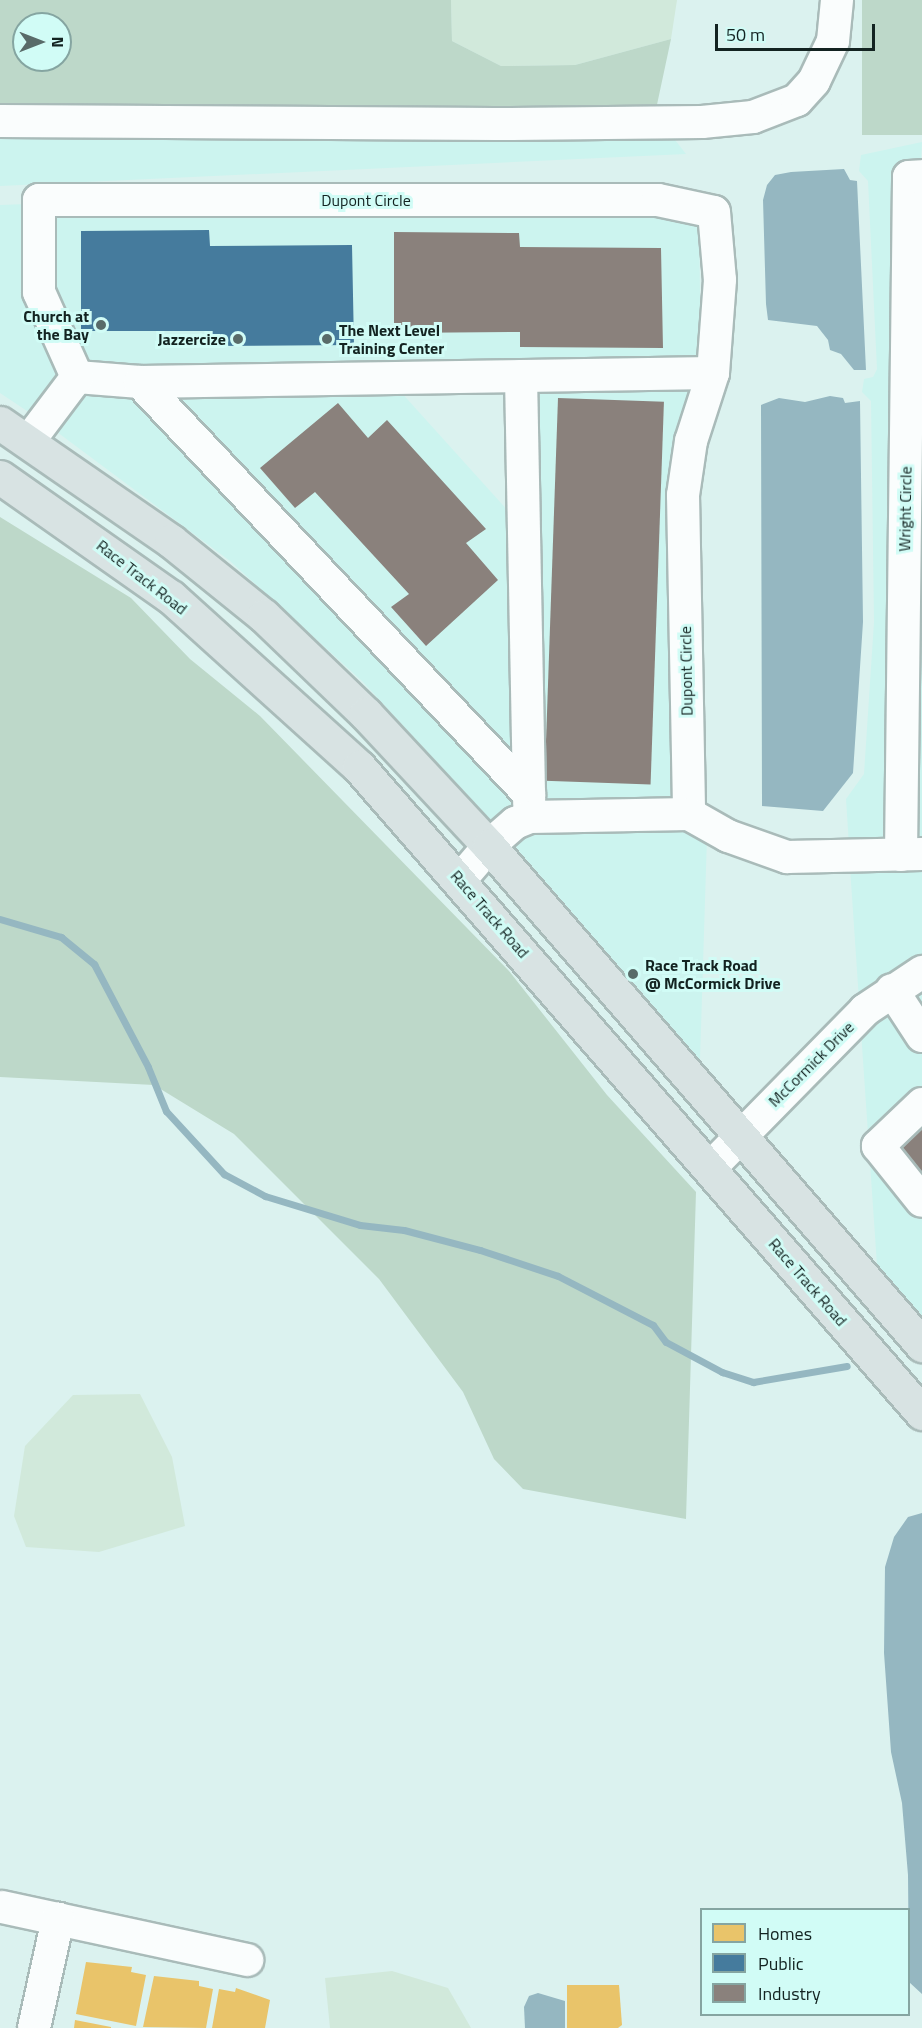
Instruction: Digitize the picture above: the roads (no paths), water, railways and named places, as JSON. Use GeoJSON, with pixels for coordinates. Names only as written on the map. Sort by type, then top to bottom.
{"type":"FeatureCollection","features":[{"type":"Feature","properties":{"kind":"main road"},"geometry":{"type":"LineString","coordinates":[[0,423],[171,541],[264,616],[382,729],[489,846],[922,1346]]}},
{"type":"Feature","properties":{"kind":"main road","name":"Race Track Road"},"geometry":{"type":"LineString","coordinates":[[0,477],[171,597],[359,767],[460,880],[922,1413]]}},
{"type":"Feature","properties":{"kind":"street"},"geometry":{"type":"LineString","coordinates":[[0,121],[522,124],[745,118],[774,112],[797,100],[814,81],[833,41],[837,0]]}},
{"type":"Feature","properties":{"kind":"street","name":"Wright Circle"},"geometry":{"type":"LineString","coordinates":[[689,814],[728,836],[787,857],[912,855],[913,542],[909,177],[922,176]]}},
{"type":"Feature","properties":{"kind":"street","name":"Dupont Circle"},"geometry":{"type":"LineString","coordinates":[[77,377],[39,291],[39,200],[658,200],[714,212],[720,280],[713,373],[691,441],[683,495],[689,814]]}},
{"type":"Feature","properties":{"kind":"street"},"geometry":{"type":"LineString","coordinates":[[28,442],[77,377],[140,382],[713,373]]}},
{"type":"Feature","properties":{"kind":"street"},"geometry":{"type":"LineString","coordinates":[[460,880],[489,846],[515,823],[529,806],[521,376]]}},
{"type":"Feature","properties":{"kind":"street"},"geometry":{"type":"LineString","coordinates":[[140,382],[529,806],[689,814]]}},
{"type":"Feature","properties":{"kind":"street","name":"McCormick Drive"},"geometry":{"type":"LineString","coordinates":[[710,1168],[865,1010],[922,972]]}},
{"type":"Feature","properties":{"kind":"street"},"geometry":{"type":"LineString","coordinates":[[892,990],[922,1036]]}},
{"type":"Feature","properties":{"kind":"street"},"geometry":{"type":"LineString","coordinates":[[922,1104],[878,1146],[922,1201]]}},
{"type":"Feature","properties":{"kind":"street"},"geometry":{"type":"LineString","coordinates":[[1,1910],[57,1919],[247,1960]]}},
{"type":"Feature","properties":{"kind":"street"},"geometry":{"type":"LineString","coordinates":[[34,2028],[57,1919]]}},
{"type":"Feature","properties":{"kind":"waterway"},"geometry":{"type":"LineString","coordinates":[[0,919],[61,937],[94,964],[148,1067],[166,1111],[224,1174],[265,1196],[360,1225],[404,1230],[480,1250],[558,1276],[653,1325],[666,1342],[722,1372],[753,1382],[847,1366]]}},
{"type":"Feature","properties":{"kind":"place","name":"Church at the Bay"},"geometry":{"type":"Point","coordinates":[101,325]}},
{"type":"Feature","properties":{"kind":"place","name":"Jazzercize"},"geometry":{"type":"Point","coordinates":[238,339]}},
{"type":"Feature","properties":{"kind":"place","name":"The Next Level Training Center"},"geometry":{"type":"Point","coordinates":[327,339]}},
{"type":"Feature","properties":{"kind":"place","name":"Race Track Road @ McCormick Drive"},"geometry":{"type":"Point","coordinates":[633,974]}}]}
